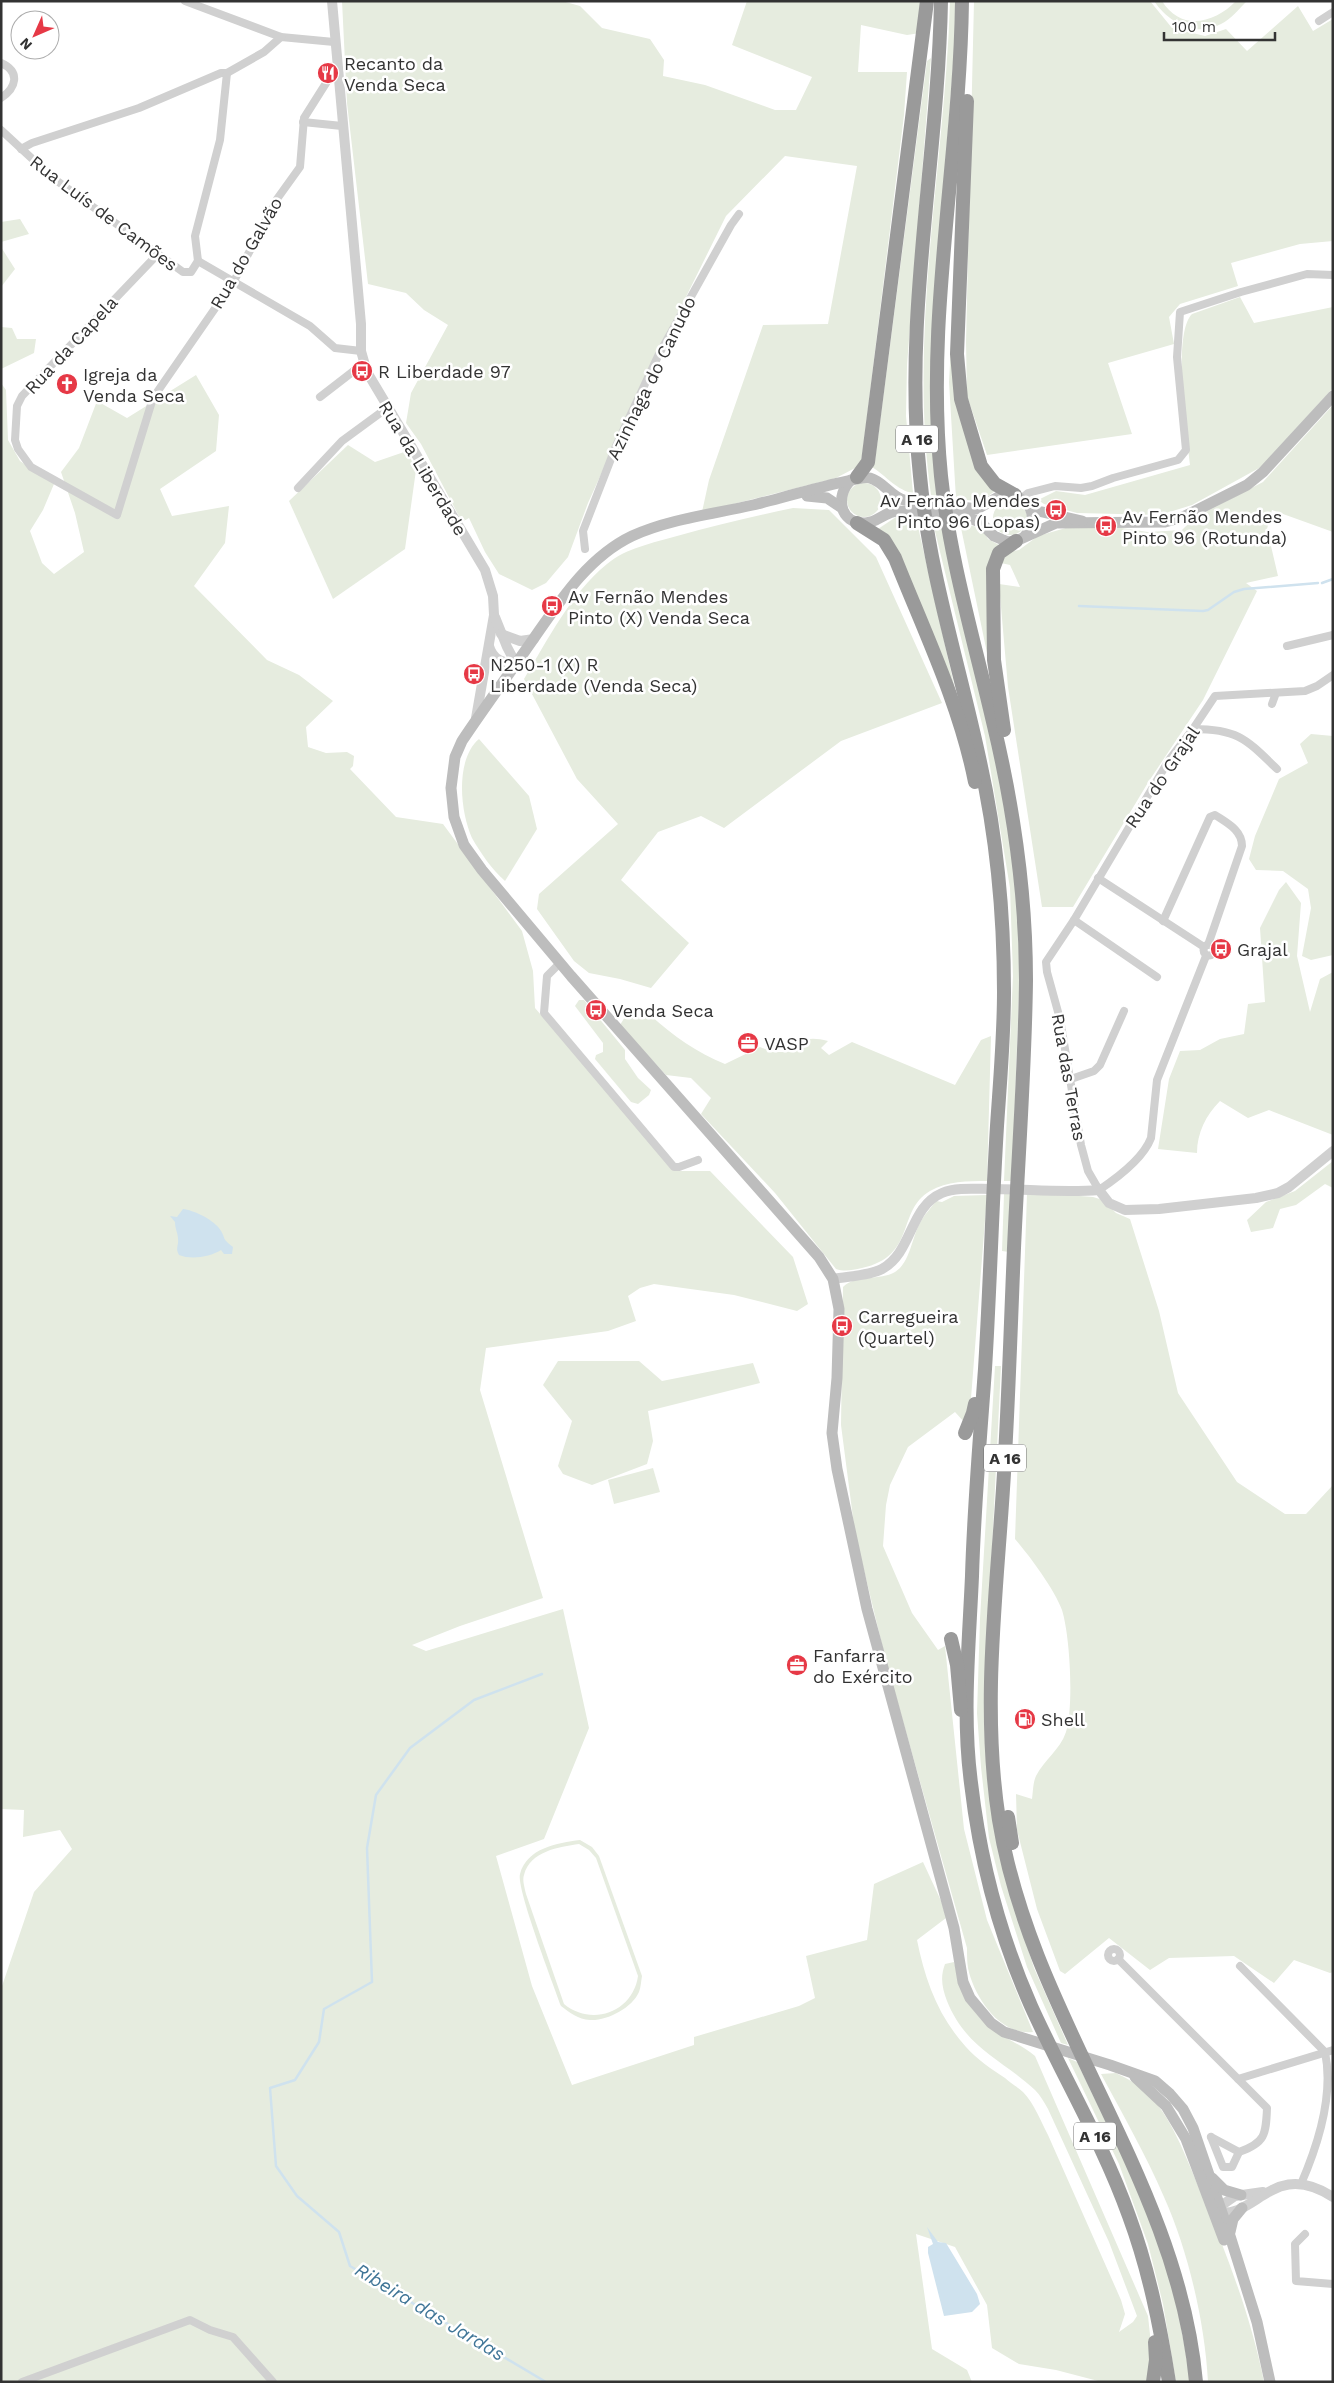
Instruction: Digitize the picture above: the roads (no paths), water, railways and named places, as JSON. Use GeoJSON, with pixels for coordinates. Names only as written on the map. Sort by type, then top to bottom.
{"type":"FeatureCollection","features":[{"type":"Feature","properties":{"kind":"highway","name":"A 16"},"geometry":{"type":"LineString","coordinates":[[854,479],[868,462],[927,1]]}},
{"type":"Feature","properties":{"kind":"highway","name":"A 16"},"geometry":{"type":"LineString","coordinates":[[941,1],[935,122],[916,325],[915,389],[917,451],[929,544],[990,806],[998,869],[1004,949],[1004,1038],[985,1370],[976,1476],[966,1724],[971,1783],[977,1827],[994,1901],[1008,1948],[1033,2010],[1106,2158],[1130,2217],[1161,2331],[1169,2382]]}},
{"type":"Feature","properties":{"kind":"highway","name":"A 16"},"geometry":{"type":"LineString","coordinates":[[962,8],[969,58],[957,354],[958,383],[965,419],[983,471],[995,484],[1022,499]]}},
{"type":"Feature","properties":{"kind":"highway","name":"A 16"},"geometry":{"type":"LineString","coordinates":[[962,8],[957,112],[938,327],[937,420],[942,483],[952,545],[1012,810],[1021,882],[1026,975],[1006,1455],[994,1614],[990,1729],[1000,1826],[1014,1883],[1035,1952],[1051,1992],[1157,2220],[1174,2269],[1185,2313],[1196,2382]]}},
{"type":"Feature","properties":{"kind":"highway","name":"A 16"},"geometry":{"type":"LineString","coordinates":[[857,523],[884,540],[895,558],[956,714],[998,869]]}},
{"type":"Feature","properties":{"kind":"highway","name":"A 16"},"geometry":{"type":"LineString","coordinates":[[1012,810],[1011,762],[1000,706],[994,660],[993,569],[999,553],[1019,540]]}},
{"type":"Feature","properties":{"kind":"highway"},"geometry":{"type":"LineString","coordinates":[[965,1433],[973,1413],[977,1384],[985,1370]]}},
{"type":"Feature","properties":{"kind":"highway"},"geometry":{"type":"LineString","coordinates":[[1006,1455],[1005,1527],[1008,1550]]}},
{"type":"Feature","properties":{"kind":"highway"},"geometry":{"type":"LineString","coordinates":[[951,1639],[957,1665],[961,1712],[966,1724]]}},
{"type":"Feature","properties":{"kind":"highway"},"geometry":{"type":"LineString","coordinates":[[1008,1817],[1014,1852],[1014,1883]]}},
{"type":"Feature","properties":{"kind":"highway","name":"A 16"},"geometry":{"type":"LineString","coordinates":[[1145,2267],[1147,2296],[1154,2327],[1156,2360],[1153,2382]]}},
{"type":"Feature","properties":{"kind":"main road"},"geometry":{"type":"LineString","coordinates":[[968,513],[1000,540],[1019,540],[1048,525],[1082,521],[1165,522],[1183,517],[1247,485],[1263,472],[1333,396]]}},
{"type":"Feature","properties":{"kind":"main road"},"geometry":{"type":"LineString","coordinates":[[905,506],[872,478],[854,479],[792,496],[673,523],[649,530],[620,543],[590,565],[534,639],[462,741],[455,757],[451,788],[454,817],[464,845],[482,870],[560,963],[819,1257],[833,1279],[839,1326],[832,1433],[836,1468],[867,1609],[954,1928],[963,1982],[970,1998],[991,2023],[1004,2032],[1110,2065],[1155,2082],[1170,2094],[1183,2109],[1193,2128],[1210,2177],[1237,2273],[1245,2288]]}},
{"type":"Feature","properties":{"kind":"main road"},"geometry":{"type":"LineString","coordinates":[[854,479],[841,492],[842,508],[845,515],[857,523],[870,523],[905,506],[968,513],[1007,494],[1022,499],[1047,514],[1082,521]]}},
{"type":"Feature","properties":{"kind":"main road"},"geometry":{"type":"LineString","coordinates":[[881,516],[887,502],[883,487]]}},
{"type":"Feature","properties":{"kind":"main road"},"geometry":{"type":"LineString","coordinates":[[792,496],[827,498],[842,508]]}},
{"type":"Feature","properties":{"kind":"main road"},"geometry":{"type":"LineString","coordinates":[[1019,540],[1032,526],[1033,518],[1022,499]]}},
{"type":"Feature","properties":{"kind":"main road"},"geometry":{"type":"LineString","coordinates":[[989,530],[986,515],[993,501]]}},
{"type":"Feature","properties":{"kind":"main road"},"geometry":{"type":"LineString","coordinates":[[1128,2072],[1153,2092],[1176,2121],[1186,2139],[1230,2236],[1257,2322],[1270,2382]]}},
{"type":"Feature","properties":{"kind":"main road"},"geometry":{"type":"LineString","coordinates":[[1210,2177],[1224,2190],[1241,2195]]}},
{"type":"Feature","properties":{"kind":"main road"},"geometry":{"type":"LineString","coordinates":[[1230,2236],[1233,2219],[1242,2208]]}},
{"type":"Feature","properties":{"kind":"street"},"geometry":{"type":"LineString","coordinates":[[185,1],[281,37],[334,42]]}},
{"type":"Feature","properties":{"kind":"street","name":"Rua da Liberdade"},"geometry":{"type":"LineString","coordinates":[[332,1],[334,42],[361,324],[361,351],[364,363],[387,408],[485,570],[493,596],[494,615],[475,722]]}},
{"type":"Feature","properties":{"kind":"street"},"geometry":{"type":"LineString","coordinates":[[1319,21],[1333,12]]}},
{"type":"Feature","properties":{"kind":"street"},"geometry":{"type":"LineString","coordinates":[[21,149],[32,142],[139,108],[227,72],[264,52],[281,37]]}},
{"type":"Feature","properties":{"kind":"street"},"geometry":{"type":"LineString","coordinates":[[1,64],[8,67],[14,75],[15,84],[10,93],[1,98]]}},
{"type":"Feature","properties":{"kind":"street"},"geometry":{"type":"LineString","coordinates":[[198,261],[195,236],[220,140],[227,72]]}},
{"type":"Feature","properties":{"kind":"street","name":"Rua do Galvão"},"geometry":{"type":"LineString","coordinates":[[117,515],[153,398],[234,281],[277,199],[300,167],[303,122],[328,80],[337,75]]}},
{"type":"Feature","properties":{"kind":"street"},"geometry":{"type":"LineString","coordinates":[[303,122],[342,126]]}},
{"type":"Feature","properties":{"kind":"street","name":"Rua Luís de Camões"},"geometry":{"type":"LineString","coordinates":[[1,130],[52,178],[183,272],[190,272],[198,261],[310,326],[335,348],[361,351]]}},
{"type":"Feature","properties":{"kind":"street","name":"Azinhaga do Canudo"},"geometry":{"type":"LineString","coordinates":[[585,549],[583,531],[616,446],[660,354],[731,225],[739,214]]}},
{"type":"Feature","properties":{"kind":"street","name":"Rua da Capela"},"geometry":{"type":"LineString","coordinates":[[117,515],[31,467],[15,440],[17,406],[22,396],[157,255]]}},
{"type":"Feature","properties":{"kind":"street"},"geometry":{"type":"LineString","coordinates":[[1022,499],[1028,493],[1055,486],[1086,488],[1113,478],[1178,460],[1186,450],[1176,357],[1180,312],[1241,292],[1307,274],[1333,275]]}},
{"type":"Feature","properties":{"kind":"street"},"geometry":{"type":"LineString","coordinates":[[320,397],[364,363]]}},
{"type":"Feature","properties":{"kind":"street"},"geometry":{"type":"LineString","coordinates":[[298,488],[342,441],[387,408]]}},
{"type":"Feature","properties":{"kind":"street"},"geometry":{"type":"LineString","coordinates":[[494,615],[516,664]]}},
{"type":"Feature","properties":{"kind":"street"},"geometry":{"type":"LineString","coordinates":[[501,634],[520,641],[534,639]]}},
{"type":"Feature","properties":{"kind":"street"},"geometry":{"type":"LineString","coordinates":[[1287,646],[1333,635]]}},
{"type":"Feature","properties":{"kind":"street"},"geometry":{"type":"LineString","coordinates":[[489,645],[498,660],[516,664]]}},
{"type":"Feature","properties":{"kind":"street","name":"Rua do Grajal"},"geometry":{"type":"LineString","coordinates":[[1046,962],[1074,920],[1169,760],[1194,729],[1215,696],[1305,691],[1317,686],[1333,675]]}},
{"type":"Feature","properties":{"kind":"street"},"geometry":{"type":"LineString","coordinates":[[1272,704],[1276,693]]}},
{"type":"Feature","properties":{"kind":"street"},"geometry":{"type":"LineString","coordinates":[[1194,729],[1225,731],[1234,734],[1251,744],[1277,769]]}},
{"type":"Feature","properties":{"kind":"street"},"geometry":{"type":"LineString","coordinates":[[1163,921],[1210,817],[1215,815],[1237,830],[1242,839],[1242,846],[1206,946]]}},
{"type":"Feature","properties":{"kind":"street"},"geometry":{"type":"LineString","coordinates":[[833,1279],[879,1270],[888,1265],[900,1255],[922,1208],[928,1201],[949,1190],[1098,1190],[1110,1182],[1147,1147],[1151,1138],[1157,1080],[1206,956],[1211,956],[1214,952],[1213,947],[1206,946],[1163,921],[1098,878]]}},
{"type":"Feature","properties":{"kind":"street"},"geometry":{"type":"LineString","coordinates":[[1074,920],[1158,976]]}},
{"type":"Feature","properties":{"kind":"street","name":"Rua das Terras"},"geometry":{"type":"LineString","coordinates":[[1046,962],[1071,1079],[1081,1145],[1088,1171],[1098,1190]]}},
{"type":"Feature","properties":{"kind":"street"},"geometry":{"type":"LineString","coordinates":[[560,963],[547,976],[544,1013],[674,1167],[698,1160]]}},
{"type":"Feature","properties":{"kind":"street"},"geometry":{"type":"LineString","coordinates":[[1071,1079],[1094,1071],[1100,1065],[1124,1012]]}},
{"type":"Feature","properties":{"kind":"street"},"geometry":{"type":"LineString","coordinates":[[1098,1190],[1108,1203],[1125,1210],[1159,1209],[1256,1198],[1278,1193],[1289,1187],[1333,1151]]}},
{"type":"Feature","properties":{"kind":"street"},"geometry":{"type":"LineString","coordinates":[[1118,1959],[1267,2108],[1262,2139],[1255,2146],[1239,2152]]}},
{"type":"Feature","properties":{"kind":"street"},"geometry":{"type":"LineString","coordinates":[[1240,1966],[1329,2051],[1331,2067],[1327,2110],[1322,2133],[1301,2184]]}},
{"type":"Feature","properties":{"kind":"street"},"geometry":{"type":"LineString","coordinates":[[1238,2079],[1329,2051]]}},
{"type":"Feature","properties":{"kind":"street"},"geometry":{"type":"LineString","coordinates":[[1218,2210],[1241,2195],[1264,2192],[1281,2186],[1301,2184],[1315,2188],[1333,2197]]}},
{"type":"Feature","properties":{"kind":"street"},"geometry":{"type":"LineString","coordinates":[[1218,2210],[1242,2208],[1264,2192]]}},
{"type":"Feature","properties":{"kind":"street"},"geometry":{"type":"LineString","coordinates":[[1305,2234],[1295,2244],[1296,2282],[1333,2284]]}},
{"type":"Feature","properties":{"kind":"street"},"geometry":{"type":"LineString","coordinates":[[22,2382],[190,2320],[210,2330],[233,2337],[273,2382]]}},
{"type":"Feature","properties":{"kind":"water"},"geometry":{"type":"Polygon","coordinates":[[[183,1209],[192,1211],[212,1221],[233,1247],[232,1254],[224,1254],[221,1250],[200,1257],[184,1257],[179,1255],[175,1222],[170,1216],[177,1217],[183,1209]]]}},
{"type":"Feature","properties":{"kind":"water"},"geometry":{"type":"Polygon","coordinates":[[[927,2227],[938,2242],[946,2243],[977,2294],[980,2304],[972,2312],[944,2316],[928,2253],[928,2247],[933,2244],[927,2227]]]}},
{"type":"Feature","properties":{"kind":"waterway"},"geometry":{"type":"LineString","coordinates":[[1322,583],[1333,579]]}},
{"type":"Feature","properties":{"kind":"waterway"},"geometry":{"type":"LineString","coordinates":[[1079,606],[1203,611],[1208,610],[1234,592],[1244,589],[1318,583]]}},
{"type":"Feature","properties":{"kind":"waterway","name":"Ribeira das Jardas"},"geometry":{"type":"LineString","coordinates":[[542,1674],[474,1700],[410,1748],[376,1795],[367,1848],[372,1982],[324,2009],[319,2042],[295,2080],[270,2088],[276,2166],[297,2196],[339,2232],[350,2266],[546,2382]]}},
{"type":"Feature","properties":{"kind":"place","name":"Recanto da Venda Seca"},"geometry":{"type":"Point","coordinates":[328,73]}},
{"type":"Feature","properties":{"kind":"place","name":"R Liberdade 97"},"geometry":{"type":"Point","coordinates":[362,371]}},
{"type":"Feature","properties":{"kind":"place","name":"Igreja da Venda Seca"},"geometry":{"type":"Point","coordinates":[67,384]}},
{"type":"Feature","properties":{"kind":"place","name":"Av Fernão Mendes Pinto 96 (Lopas)"},"geometry":{"type":"Point","coordinates":[1056,510]}},
{"type":"Feature","properties":{"kind":"place","name":"Av Fernão Mendes Pinto 96 (Rotunda)"},"geometry":{"type":"Point","coordinates":[1106,526]}},
{"type":"Feature","properties":{"kind":"place","name":"Av Fernão Mendes Pinto (X) Venda Seca"},"geometry":{"type":"Point","coordinates":[552,606]}},
{"type":"Feature","properties":{"kind":"place","name":"N250-1 (X) R Liberdade (Venda Seca)"},"geometry":{"type":"Point","coordinates":[474,674]}},
{"type":"Feature","properties":{"kind":"place","name":"Grajal"},"geometry":{"type":"Point","coordinates":[1221,949]}},
{"type":"Feature","properties":{"kind":"place","name":"Venda Seca"},"geometry":{"type":"Point","coordinates":[596,1010]}},
{"type":"Feature","properties":{"kind":"place","name":"VASP"},"geometry":{"type":"Point","coordinates":[748,1043]}},
{"type":"Feature","properties":{"kind":"place","name":"Carregueira (Quartel)"},"geometry":{"type":"Point","coordinates":[842,1326]}},
{"type":"Feature","properties":{"kind":"place","name":"Fanfarra do Exército"},"geometry":{"type":"Point","coordinates":[797,1665]}},
{"type":"Feature","properties":{"kind":"place","name":"Shell"},"geometry":{"type":"Point","coordinates":[1025,1719]}}]}
